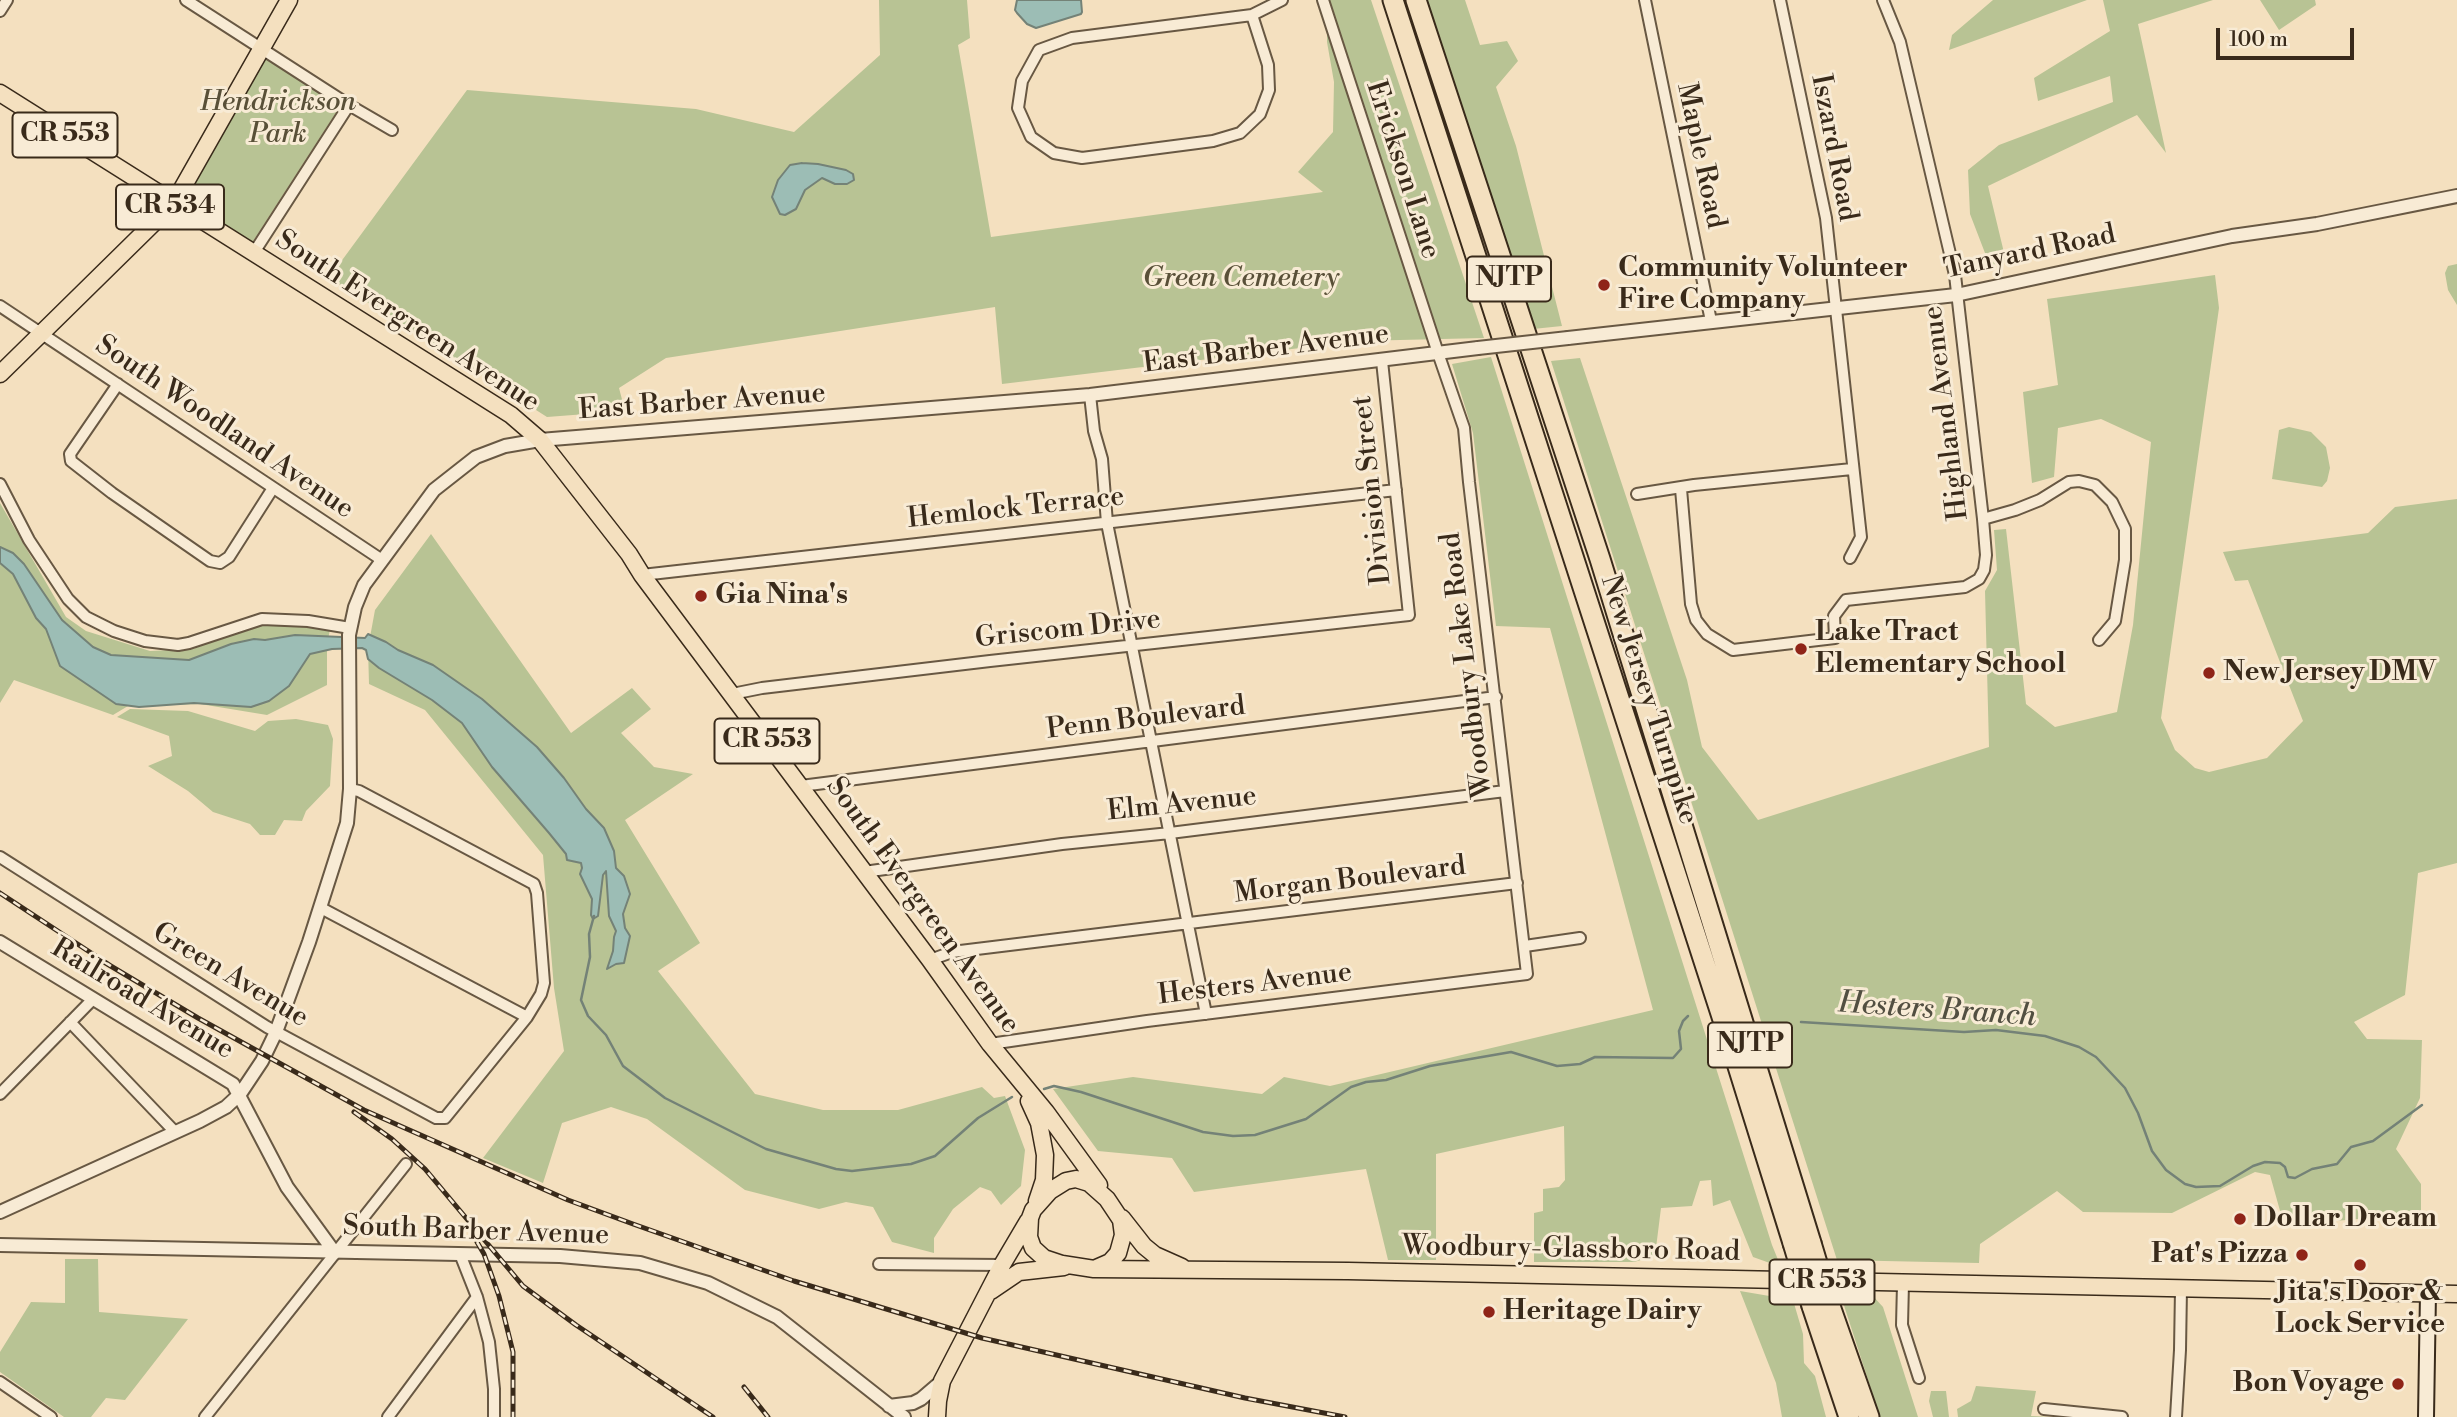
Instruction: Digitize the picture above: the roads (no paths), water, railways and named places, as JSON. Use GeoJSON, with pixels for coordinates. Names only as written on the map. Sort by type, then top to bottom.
{"type":"FeatureCollection","features":[{"type":"Feature","properties":{"kind":"highway","name":"New Jersey Turnpike"},"geometry":{"type":"LineString","coordinates":[[1393,0],[1736,1060],[1802,1243]]}},
{"type":"Feature","properties":{"kind":"highway","name":"New Jersey Turnpike"},"geometry":{"type":"LineString","coordinates":[[1416,0],[1600,559],[1821,1306],[1849,1417]]}},
{"type":"Feature","properties":{"kind":"highway","name":"New Jersey Turnpike"},"geometry":{"type":"LineString","coordinates":[[1821,1306],[1869,1417]]}},
{"type":"Feature","properties":{"kind":"main road","name":"CR 534"},"geometry":{"type":"LineString","coordinates":[[0,374],[174,203],[289,0]]}},
{"type":"Feature","properties":{"kind":"main road","name":"CR 553"},"geometry":{"type":"LineString","coordinates":[[0,93],[174,203]]}},
{"type":"Feature","properties":{"kind":"main road","name":"South Evergreen Avenue"},"geometry":{"type":"LineString","coordinates":[[174,203],[511,415],[540,440],[629,554],[990,1044],[1046,1112],[1112,1205]]}},
{"type":"Feature","properties":{"kind":"main road","name":"South Evergreen Avenue"},"geometry":{"type":"LineString","coordinates":[[937,1417],[942,1381],[1002,1265],[1032,1214],[1044,1180],[1044,1142],[1034,1110],[1019,1080]]}},
{"type":"Feature","properties":{"kind":"main road"},"geometry":{"type":"LineString","coordinates":[[1071,1180],[1089,1183],[1112,1205],[1123,1227],[1121,1246],[1110,1262],[1094,1269],[1050,1261],[1038,1254],[1029,1237],[1032,1214],[1050,1191],[1071,1180]]}},
{"type":"Feature","properties":{"kind":"main road","name":"Woodbury-Glassboro Road"},"geometry":{"type":"LineString","coordinates":[[1112,1205],[1144,1246],[1164,1260],[1187,1269]]}},
{"type":"Feature","properties":{"kind":"main road","name":"South Evergreen Avenue"},"geometry":{"type":"LineString","coordinates":[[986,1295],[1019,1272],[1073,1267]]}},
{"type":"Feature","properties":{"kind":"main road","name":"Woodbury-Glassboro Road"},"geometry":{"type":"LineString","coordinates":[[1094,1269],[2457,1294]]}},
{"type":"Feature","properties":{"kind":"main road"},"geometry":{"type":"LineString","coordinates":[[2426,1417],[2428,1293]]}},
{"type":"Feature","properties":{"kind":"street"},"geometry":{"type":"LineString","coordinates":[[0,11],[7,0]]}},
{"type":"Feature","properties":{"kind":"street"},"geometry":{"type":"LineString","coordinates":[[186,0],[392,130]]}},
{"type":"Feature","properties":{"kind":"street"},"geometry":{"type":"LineString","coordinates":[[1252,15],[1268,65],[1269,90],[1260,114],[1240,133],[1213,141],[1082,158],[1054,153],[1031,137],[1018,108],[1022,81],[1039,50],[1072,38],[1252,15],[1282,0]]}},
{"type":"Feature","properties":{"kind":"street","name":"Erickson Lane"},"geometry":{"type":"LineString","coordinates":[[1323,0],[1438,354]]}},
{"type":"Feature","properties":{"kind":"street","name":"Maple Road"},"geometry":{"type":"LineString","coordinates":[[1645,0],[1711,321]]}},
{"type":"Feature","properties":{"kind":"street","name":"Iszard Road"},"geometry":{"type":"LineString","coordinates":[[1780,0],[1826,218],[1861,537],[1850,558]]}},
{"type":"Feature","properties":{"kind":"street","name":"Highland Avenue"},"geometry":{"type":"LineString","coordinates":[[1681,489],[1691,604],[1696,620],[1707,634],[1732,650],[1835,638],[1834,616],[1846,600],[1965,587],[1980,577],[1984,570],[1986,555],[1983,519],[1955,275],[1900,42],[1883,0]]}},
{"type":"Feature","properties":{"kind":"street"},"geometry":{"type":"LineString","coordinates":[[253,254],[349,105]]}},
{"type":"Feature","properties":{"kind":"street","name":"Tanyard Road"},"geometry":{"type":"LineString","coordinates":[[1568,338],[1956,295],[2232,236],[2317,224],[2457,196]]}},
{"type":"Feature","properties":{"kind":"street","name":"South Woodland Avenue"},"geometry":{"type":"LineString","coordinates":[[0,306],[382,559]]}},
{"type":"Feature","properties":{"kind":"street","name":"East Barber Avenue"},"geometry":{"type":"LineString","coordinates":[[1,1210],[175,1132],[226,1107],[240,1094],[276,1032],[321,908],[347,823],[350,789],[349,638],[364,585],[435,490],[476,457],[505,446],[540,440],[1090,395],[1568,338]]}},
{"type":"Feature","properties":{"kind":"street","name":"Woodbury Lake Road"},"geometry":{"type":"LineString","coordinates":[[1438,354],[1464,428],[1527,974]]}},
{"type":"Feature","properties":{"kind":"street","name":"Division Street"},"geometry":{"type":"LineString","coordinates":[[1382,361],[1409,615]]}},
{"type":"Feature","properties":{"kind":"street"},"geometry":{"type":"LineString","coordinates":[[118,384],[70,454],[71,461],[112,494],[210,561],[220,563],[229,557],[273,488]]}},
{"type":"Feature","properties":{"kind":"street"},"geometry":{"type":"LineString","coordinates":[[1090,395],[1094,431],[1102,460],[1107,523],[1206,1014]]}},
{"type":"Feature","properties":{"kind":"street"},"geometry":{"type":"LineString","coordinates":[[1637,494],[1852,469]]}},
{"type":"Feature","properties":{"kind":"street"},"geometry":{"type":"LineString","coordinates":[[1983,519],[2040,500],[2068,482],[2079,481],[2095,485],[2112,502],[2125,529],[2125,560],[2115,621],[2099,640]]}},
{"type":"Feature","properties":{"kind":"street"},"geometry":{"type":"LineString","coordinates":[[0,484],[29,540],[68,599],[86,617],[114,631],[145,641],[178,645],[262,619],[308,621],[349,638]]}},
{"type":"Feature","properties":{"kind":"street","name":"Hemlock Terrace"},"geometry":{"type":"LineString","coordinates":[[642,575],[1396,490]]}},
{"type":"Feature","properties":{"kind":"street","name":"Griscom Drive"},"geometry":{"type":"LineString","coordinates":[[732,694],[842,678],[1409,615]]}},
{"type":"Feature","properties":{"kind":"street","name":"Penn Boulevard"},"geometry":{"type":"LineString","coordinates":[[801,786],[1496,697]]}},
{"type":"Feature","properties":{"kind":"street"},"geometry":{"type":"LineString","coordinates":[[321,908],[527,1017],[541,994],[544,983],[534,884],[359,791],[350,789]]}},
{"type":"Feature","properties":{"kind":"street","name":"Elm Avenue"},"geometry":{"type":"LineString","coordinates":[[864,872],[1062,844],[1506,791]]}},
{"type":"Feature","properties":{"kind":"street","name":"Green Avenue"},"geometry":{"type":"LineString","coordinates":[[0,858],[276,1032],[436,1118],[445,1118],[527,1017]]}},
{"type":"Feature","properties":{"kind":"street","name":"Morgan Boulevard"},"geometry":{"type":"LineString","coordinates":[[930,960],[952,952],[1517,883]]}},
{"type":"Feature","properties":{"kind":"street"},"geometry":{"type":"LineString","coordinates":[[1525,946],[1580,938]]}},
{"type":"Feature","properties":{"kind":"street","name":"Railroad Avenue"},"geometry":{"type":"LineString","coordinates":[[0,943],[233,1084],[287,1187],[335,1253]]}},
{"type":"Feature","properties":{"kind":"street","name":"Hesters Avenue"},"geometry":{"type":"LineString","coordinates":[[990,1044],[1147,1021],[1527,974]]}},
{"type":"Feature","properties":{"kind":"street"},"geometry":{"type":"LineString","coordinates":[[0,1094],[93,999]]}},
{"type":"Feature","properties":{"kind":"street"},"geometry":{"type":"LineString","coordinates":[[70,1022],[175,1132]]}},
{"type":"Feature","properties":{"kind":"street"},"geometry":{"type":"LineString","coordinates":[[205,1417],[406,1164]]}},
{"type":"Feature","properties":{"kind":"street","name":"South Barber Avenue"},"geometry":{"type":"LineString","coordinates":[[0,1245],[560,1256],[640,1262],[708,1283],[777,1317],[904,1417]]}},
{"type":"Feature","properties":{"kind":"street"},"geometry":{"type":"LineString","coordinates":[[460,1254],[477,1297],[492,1357],[494,1417]]}},
{"type":"Feature","properties":{"kind":"street"},"geometry":{"type":"LineString","coordinates":[[879,1264],[1002,1265]]}},
{"type":"Feature","properties":{"kind":"street"},"geometry":{"type":"LineString","coordinates":[[1903,1284],[1902,1325],[1919,1378]]}},
{"type":"Feature","properties":{"kind":"street"},"geometry":{"type":"LineString","coordinates":[[2176,1417],[2181,1289]]}},
{"type":"Feature","properties":{"kind":"street"},"geometry":{"type":"LineString","coordinates":[[388,1417],[477,1297]]}},
{"type":"Feature","properties":{"kind":"street"},"geometry":{"type":"LineString","coordinates":[[889,1406],[913,1403],[942,1381]]}},
{"type":"Feature","properties":{"kind":"street"},"geometry":{"type":"LineString","coordinates":[[0,1382],[51,1417]]}},
{"type":"Feature","properties":{"kind":"street"},"geometry":{"type":"LineString","coordinates":[[2044,1409],[2122,1417]]}},
{"type":"Feature","properties":{"kind":"water"},"geometry":{"type":"Polygon","coordinates":[[[1017,0],[1081,0],[1082,12],[1036,28],[1027,24],[1017,13],[1017,0]]]}},
{"type":"Feature","properties":{"kind":"water"},"geometry":{"type":"Polygon","coordinates":[[[802,163],[846,170],[853,174],[854,180],[847,184],[835,184],[822,178],[805,190],[796,209],[785,215],[780,214],[772,197],[778,180],[790,165],[802,163]]]}},
{"type":"Feature","properties":{"kind":"water"},"geometry":{"type":"Polygon","coordinates":[[[0,547],[13,553],[24,564],[62,620],[93,647],[111,655],[189,660],[231,644],[254,639],[295,635],[365,638],[368,634],[433,665],[482,699],[537,747],[604,828],[614,851],[616,868],[624,876],[630,894],[623,914],[625,928],[630,936],[624,963],[607,969],[616,931],[609,916],[606,871],[603,875],[598,916],[593,919],[592,899],[580,874],[581,863],[567,860],[566,854],[492,767],[462,723],[432,700],[379,668],[368,659],[366,650],[332,649],[310,654],[289,686],[269,701],[251,707],[194,703],[139,707],[116,704],[60,666],[46,629],[36,618],[13,574],[0,563],[0,547]]]}},
{"type":"Feature","properties":{"kind":"waterway","name":"Hesters Branch"},"geometry":{"type":"LineString","coordinates":[[594,916],[589,934],[590,957],[581,1000],[588,1016],[606,1035],[623,1066],[665,1098],[766,1149],[852,1171],[911,1164],[935,1156],[978,1118],[1012,1097]]}},
{"type":"Feature","properties":{"kind":"waterway","name":"Hesters Branch"},"geometry":{"type":"LineString","coordinates":[[1044,1089],[1054,1086],[1081,1092],[1203,1132],[1233,1136],[1255,1135],[1306,1119],[1351,1087],[1386,1080],[1430,1066],[1511,1052],[1557,1066],[1580,1064],[1595,1057],[1673,1058],[1681,1049],[1679,1031],[1688,1016]]}},
{"type":"Feature","properties":{"kind":"waterway","name":"Hesters Branch"},"geometry":{"type":"LineString","coordinates":[[1801,1022],[1964,1032],[1996,1030],[2045,1036],[2079,1047],[2096,1057],[2125,1088],[2138,1113],[2152,1151],[2166,1170],[2185,1184],[2196,1187],[2220,1186],[2253,1166],[2265,1162],[2280,1163],[2285,1167],[2288,1177],[2295,1178],[2312,1169],[2337,1164],[2351,1147],[2373,1141],[2422,1105]]}},
{"type":"Feature","properties":{"kind":"railway"},"geometry":{"type":"LineString","coordinates":[[0,893],[111,966]]}},
{"type":"Feature","properties":{"kind":"railway"},"geometry":{"type":"LineString","coordinates":[[104,962],[198,1018],[364,1110],[568,1200],[633,1224],[794,1281],[982,1338],[1245,1398],[1345,1417]]}},
{"type":"Feature","properties":{"kind":"railway"},"geometry":{"type":"LineString","coordinates":[[354,1112],[392,1139],[425,1169],[523,1286],[713,1417]]}},
{"type":"Feature","properties":{"kind":"railway"},"geometry":{"type":"LineString","coordinates":[[477,1242],[499,1296],[513,1352],[513,1417]]}},
{"type":"Feature","properties":{"kind":"railway"},"geometry":{"type":"LineString","coordinates":[[744,1387],[768,1417]]}},
{"type":"Feature","properties":{"kind":"place","name":"Community Volunteer Fire Company"},"geometry":{"type":"Point","coordinates":[1604,285]}},
{"type":"Feature","properties":{"kind":"place","name":"Gia Nina's"},"geometry":{"type":"Point","coordinates":[701,596]}},
{"type":"Feature","properties":{"kind":"place","name":"Lake Tract Elementary School"},"geometry":{"type":"Point","coordinates":[1801,649]}},
{"type":"Feature","properties":{"kind":"place","name":"New Jersey DMV"},"geometry":{"type":"Point","coordinates":[2209,673]}},
{"type":"Feature","properties":{"kind":"place","name":"Dollar Dream"},"geometry":{"type":"Point","coordinates":[2240,1219]}},
{"type":"Feature","properties":{"kind":"place","name":"Pat's Pizza"},"geometry":{"type":"Point","coordinates":[2302,1255]}},
{"type":"Feature","properties":{"kind":"place","name":"Jita's Door & Lock Service"},"geometry":{"type":"Point","coordinates":[2360,1265]}},
{"type":"Feature","properties":{"kind":"place","name":"Heritage Dairy"},"geometry":{"type":"Point","coordinates":[1489,1312]}},
{"type":"Feature","properties":{"kind":"place","name":"Bon Voyage"},"geometry":{"type":"Point","coordinates":[2398,1384]}},
{"type":"Feature","properties":{"kind":"park label","name":"Hendrickson Park"},"geometry":{"type":"Point","coordinates":[278,119]}},
{"type":"Feature","properties":{"kind":"park label","name":"Green Cemetery"},"geometry":{"type":"Point","coordinates":[1241,279]}}]}
